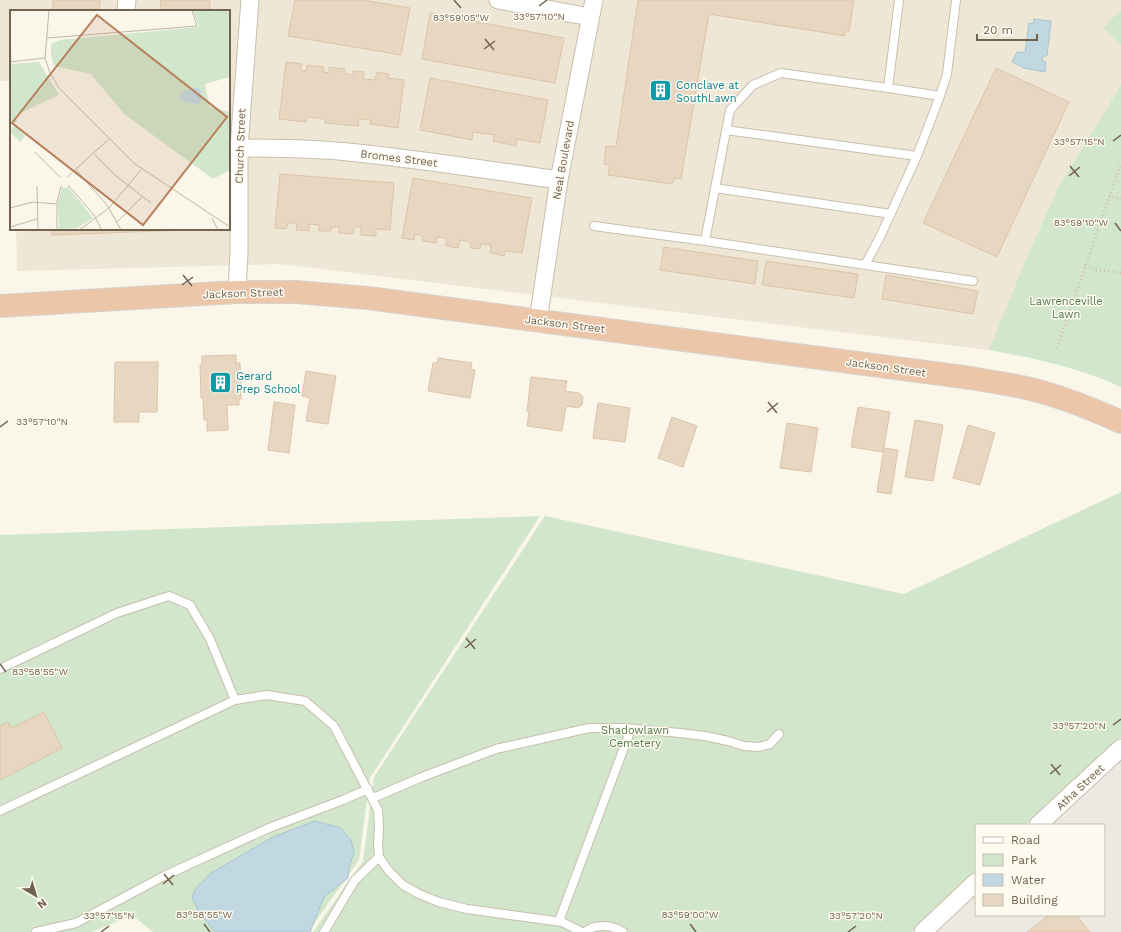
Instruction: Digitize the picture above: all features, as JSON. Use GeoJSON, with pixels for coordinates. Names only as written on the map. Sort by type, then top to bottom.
{"type":"FeatureCollection","features":[{"type":"Feature","properties":{"kind":"highway","name":"Jackson Street"},"geometry":{"type":"LineString","coordinates":[[0,306],[238,292],[296,292],[368,298],[816,357],[1017,386],[1072,401],[1121,422]]}},
{"type":"Feature","properties":{"kind":"street"},"geometry":{"type":"LineString","coordinates":[[126,10],[127,0]]}},
{"type":"Feature","properties":{"kind":"street","name":"Church Street"},"geometry":{"type":"LineString","coordinates":[[238,292],[239,252],[234,148],[250,0]]}},
{"type":"Feature","properties":{"kind":"street"},"geometry":{"type":"LineString","coordinates":[[498,0],[590,17]]}},
{"type":"Feature","properties":{"kind":"street","name":"Neal Boulevard"},"geometry":{"type":"LineString","coordinates":[[538,321],[559,180],[594,0]]}},
{"type":"Feature","properties":{"kind":"street","name":"Bromes Street"},"geometry":{"type":"LineString","coordinates":[[234,148],[346,152],[418,160],[559,180]]}},
{"type":"Feature","properties":{"kind":"street","name":"Atha Street"},"geometry":{"type":"LineString","coordinates":[[1039,824],[1121,748]]}},
{"type":"Feature","properties":{"kind":"street"},"geometry":{"type":"LineString","coordinates":[[923,932],[975,883]]}},
{"type":"Feature","properties":{"kind":"lane"},"geometry":{"type":"LineString","coordinates":[[888,88],[899,0]]}},
{"type":"Feature","properties":{"kind":"lane"},"geometry":{"type":"LineString","coordinates":[[865,265],[891,214],[917,156],[940,96],[947,74],[956,0]]}},
{"type":"Feature","properties":{"kind":"lane"},"geometry":{"type":"LineString","coordinates":[[705,241],[730,110],[753,85],[781,73],[940,96]]}},
{"type":"Feature","properties":{"kind":"lane"},"geometry":{"type":"LineString","coordinates":[[726,130],[917,156]]}},
{"type":"Feature","properties":{"kind":"lane"},"geometry":{"type":"LineString","coordinates":[[715,188],[891,214]]}},
{"type":"Feature","properties":{"kind":"lane"},"geometry":{"type":"LineString","coordinates":[[594,226],[973,281]]}},
{"type":"Feature","properties":{"kind":"lane"},"geometry":{"type":"LineString","coordinates":[[0,669],[117,614],[169,596],[190,605],[210,639],[235,700]]}},
{"type":"Feature","properties":{"kind":"lane"},"geometry":{"type":"LineString","coordinates":[[0,811],[235,700],[267,695],[305,702],[334,726],[368,789],[378,810],[379,857],[388,870],[403,885],[419,894],[439,902],[468,909],[559,921],[583,932],[590,928],[608,926],[624,932]]}},
{"type":"Feature","properties":{"kind":"lane"},"geometry":{"type":"LineString","coordinates":[[372,798],[496,749],[589,728],[631,728],[705,736],[744,746],[759,747],[770,744],[779,734]]}},
{"type":"Feature","properties":{"kind":"lane"},"geometry":{"type":"LineString","coordinates":[[559,921],[631,728]]}},
{"type":"Feature","properties":{"kind":"lane"},"geometry":{"type":"LineString","coordinates":[[36,932],[76,922],[164,876],[269,828],[368,789]]}},
{"type":"Feature","properties":{"kind":"lane"},"geometry":{"type":"LineString","coordinates":[[324,932],[355,880],[379,857]]}},
{"type":"Feature","properties":{"kind":"path"},"geometry":{"type":"LineString","coordinates":[[1057,348],[1121,163]]}},
{"type":"Feature","properties":{"kind":"path"},"geometry":{"type":"LineString","coordinates":[[1109,196],[1121,199]]}},
{"type":"Feature","properties":{"kind":"path"},"geometry":{"type":"LineString","coordinates":[[1085,266],[1097,270],[1121,273]]}},
{"type":"Feature","properties":{"kind":"shaded area"},"geometry":{"type":"Polygon","coordinates":[[[0,0],[1121,0],[1121,10],[1103,27],[1121,46],[1121,85],[1059,186],[1025,261],[989,350],[280,264],[17,271],[16,230],[230,230],[230,10],[10,10],[10,81],[0,81],[0,0]]]}},
{"type":"Feature","properties":{"kind":"shaded area"},"geometry":{"type":"Polygon","coordinates":[[[1121,759],[1121,932],[936,932],[975,896],[975,916],[1105,916],[1105,824],[1051,824],[1121,759]]]}},
{"type":"Feature","properties":{"kind":"green space"},"geometry":{"type":"Polygon","coordinates":[[[1121,10],[1121,46],[1103,27],[1121,10]]]}},
{"type":"Feature","properties":{"kind":"green space","name":"Lawrenceville Lawn"},"geometry":{"type":"Polygon","coordinates":[[[1121,85],[1121,387],[1089,374],[1056,364],[989,350],[1025,261],[1059,186],[1121,85]]]}},
{"type":"Feature","properties":{"kind":"green space","name":"Shadowlawn Cemetery"},"geometry":{"type":"Polygon","coordinates":[[[1121,492],[1121,737],[1027,824],[975,824],[975,873],[912,932],[313,932],[363,861],[374,777],[545,516],[904,594],[1121,492]]]}},
{"type":"Feature","properties":{"kind":"green space"},"geometry":{"type":"Polygon","coordinates":[[[540,516],[370,778],[359,860],[308,932],[153,932],[132,915],[92,932],[0,932],[0,535],[540,516]]]}},
{"type":"Feature","properties":{"kind":"water"},"geometry":{"type":"Polygon","coordinates":[[[1034,19],[1051,21],[1047,56],[1043,56],[1042,61],[1046,62],[1045,72],[1024,68],[1012,62],[1017,52],[1025,53],[1029,23],[1033,24],[1034,19]]]}},
{"type":"Feature","properties":{"kind":"water"},"geometry":{"type":"Polygon","coordinates":[[[315,821],[341,828],[351,840],[354,853],[349,867],[348,878],[324,897],[310,932],[215,932],[199,913],[192,897],[196,888],[211,873],[273,837],[315,821]]]}},
{"type":"Feature","properties":{"kind":"building"},"geometry":{"type":"Polygon","coordinates":[[[53,0],[100,0],[99,10],[52,10],[53,0]]]}},
{"type":"Feature","properties":{"kind":"building"},"geometry":{"type":"Polygon","coordinates":[[[161,0],[210,0],[209,10],[160,10],[161,0]]]}},
{"type":"Feature","properties":{"kind":"building"},"geometry":{"type":"Polygon","coordinates":[[[295,0],[363,0],[410,8],[401,55],[288,36],[295,0]]]}},
{"type":"Feature","properties":{"kind":"building","name":"Conclave at SouthLawn"},"geometry":{"type":"Polygon","coordinates":[[[638,0],[854,0],[849,31],[845,30],[845,36],[709,14],[681,179],[675,178],[672,184],[608,175],[610,165],[604,164],[606,146],[616,147],[638,0]]]}},
{"type":"Feature","properties":{"kind":"building"},"geometry":{"type":"Polygon","coordinates":[[[430,13],[564,38],[555,83],[422,59],[430,13]]]}},
{"type":"Feature","properties":{"kind":"building"},"geometry":{"type":"Polygon","coordinates":[[[286,62],[302,64],[301,70],[306,71],[307,65],[324,67],[323,72],[329,73],[329,67],[345,69],[345,74],[353,75],[353,71],[364,72],[363,79],[375,80],[377,72],[389,74],[388,78],[404,80],[398,128],[370,124],[371,120],[359,119],[358,126],[325,123],[325,119],[307,117],[306,122],[279,119],[286,62]]]}},
{"type":"Feature","properties":{"kind":"building"},"geometry":{"type":"Polygon","coordinates":[[[996,68],[1069,102],[997,257],[923,223],[996,68]]]}},
{"type":"Feature","properties":{"kind":"building"},"geometry":{"type":"Polygon","coordinates":[[[430,78],[548,100],[540,143],[517,139],[516,146],[493,141],[495,135],[473,132],[472,140],[420,130],[430,78]]]}},
{"type":"Feature","properties":{"kind":"building"},"geometry":{"type":"Polygon","coordinates":[[[280,174],[394,183],[390,230],[376,229],[376,236],[361,235],[361,227],[354,227],[353,234],[339,233],[339,227],[332,227],[331,231],[319,231],[319,225],[309,224],[309,231],[296,230],[297,223],[288,223],[286,229],[275,228],[280,174]]]}},
{"type":"Feature","properties":{"kind":"building"},"geometry":{"type":"Polygon","coordinates":[[[413,178],[532,198],[522,253],[505,251],[504,256],[490,253],[491,245],[481,244],[480,249],[471,248],[470,242],[460,240],[458,248],[446,246],[447,238],[437,237],[436,243],[422,241],[423,236],[415,234],[414,240],[402,238],[413,178]]]}},
{"type":"Feature","properties":{"kind":"building"},"geometry":{"type":"Polygon","coordinates":[[[52,230],[186,230],[52,235],[52,230]]]}},
{"type":"Feature","properties":{"kind":"building"},"geometry":{"type":"Polygon","coordinates":[[[664,247],[758,261],[755,284],[660,270],[664,247]]]}},
{"type":"Feature","properties":{"kind":"building"},"geometry":{"type":"Polygon","coordinates":[[[766,261],[858,274],[854,298],[762,285],[766,261]]]}},
{"type":"Feature","properties":{"kind":"building"},"geometry":{"type":"Polygon","coordinates":[[[886,275],[978,291],[973,314],[882,299],[886,275]]]}},
{"type":"Feature","properties":{"kind":"building","name":"Gerard Prep School"},"geometry":{"type":"Polygon","coordinates":[[[236,355],[236,363],[240,363],[241,399],[239,399],[239,405],[227,405],[228,430],[207,431],[207,420],[204,420],[203,398],[201,398],[200,365],[202,365],[202,356],[236,355]]]}},
{"type":"Feature","properties":{"kind":"building"},"geometry":{"type":"Polygon","coordinates":[[[438,358],[472,363],[471,369],[475,370],[470,398],[428,391],[433,363],[437,363],[438,358]]]}},
{"type":"Feature","properties":{"kind":"building"},"geometry":{"type":"Polygon","coordinates":[[[115,362],[158,362],[157,412],[139,412],[139,422],[114,422],[115,362]]]}},
{"type":"Feature","properties":{"kind":"building"},"geometry":{"type":"Polygon","coordinates":[[[306,371],[336,376],[328,424],[306,421],[310,398],[302,396],[306,371]]]}},
{"type":"Feature","properties":{"kind":"building"},"geometry":{"type":"Polygon","coordinates":[[[531,377],[567,381],[565,391],[579,393],[583,397],[582,405],[578,408],[566,406],[562,431],[527,426],[529,411],[527,411],[531,377]]]}},
{"type":"Feature","properties":{"kind":"building"},"geometry":{"type":"Polygon","coordinates":[[[274,402],[295,405],[289,453],[268,450],[274,402]]]}},
{"type":"Feature","properties":{"kind":"building"},"geometry":{"type":"Polygon","coordinates":[[[598,403],[630,408],[625,442],[593,438],[598,403]]]}},
{"type":"Feature","properties":{"kind":"building"},"geometry":{"type":"Polygon","coordinates":[[[858,407],[890,412],[883,452],[851,447],[858,407]]]}},
{"type":"Feature","properties":{"kind":"building"},"geometry":{"type":"Polygon","coordinates":[[[672,417],[697,426],[683,467],[658,458],[672,417]]]}},
{"type":"Feature","properties":{"kind":"building"},"geometry":{"type":"Polygon","coordinates":[[[915,420],[943,425],[933,481],[905,477],[915,420]]]}},
{"type":"Feature","properties":{"kind":"building"},"geometry":{"type":"Polygon","coordinates":[[[787,423],[818,428],[811,472],[780,468],[787,423]]]}},
{"type":"Feature","properties":{"kind":"building"},"geometry":{"type":"Polygon","coordinates":[[[968,425],[995,433],[980,485],[953,478],[968,425]]]}},
{"type":"Feature","properties":{"kind":"building"},"geometry":{"type":"Polygon","coordinates":[[[884,448],[898,450],[891,494],[877,492],[884,448]]]}},
{"type":"Feature","properties":{"kind":"building"},"geometry":{"type":"Polygon","coordinates":[[[44,712],[62,748],[0,780],[0,726],[8,722],[11,728],[44,712]]]}},
{"type":"Feature","properties":{"kind":"building"},"geometry":{"type":"Polygon","coordinates":[[[1048,916],[1077,916],[1090,932],[1027,932],[1048,916]]]}},
{"type":"Feature","properties":{"kind":"place","name":"Conclave at SouthLawn"},"geometry":{"type":"Point","coordinates":[660,91]}},
{"type":"Feature","properties":{"kind":"place","name":"Gerard Prep School"},"geometry":{"type":"Point","coordinates":[220,382]}}]}
